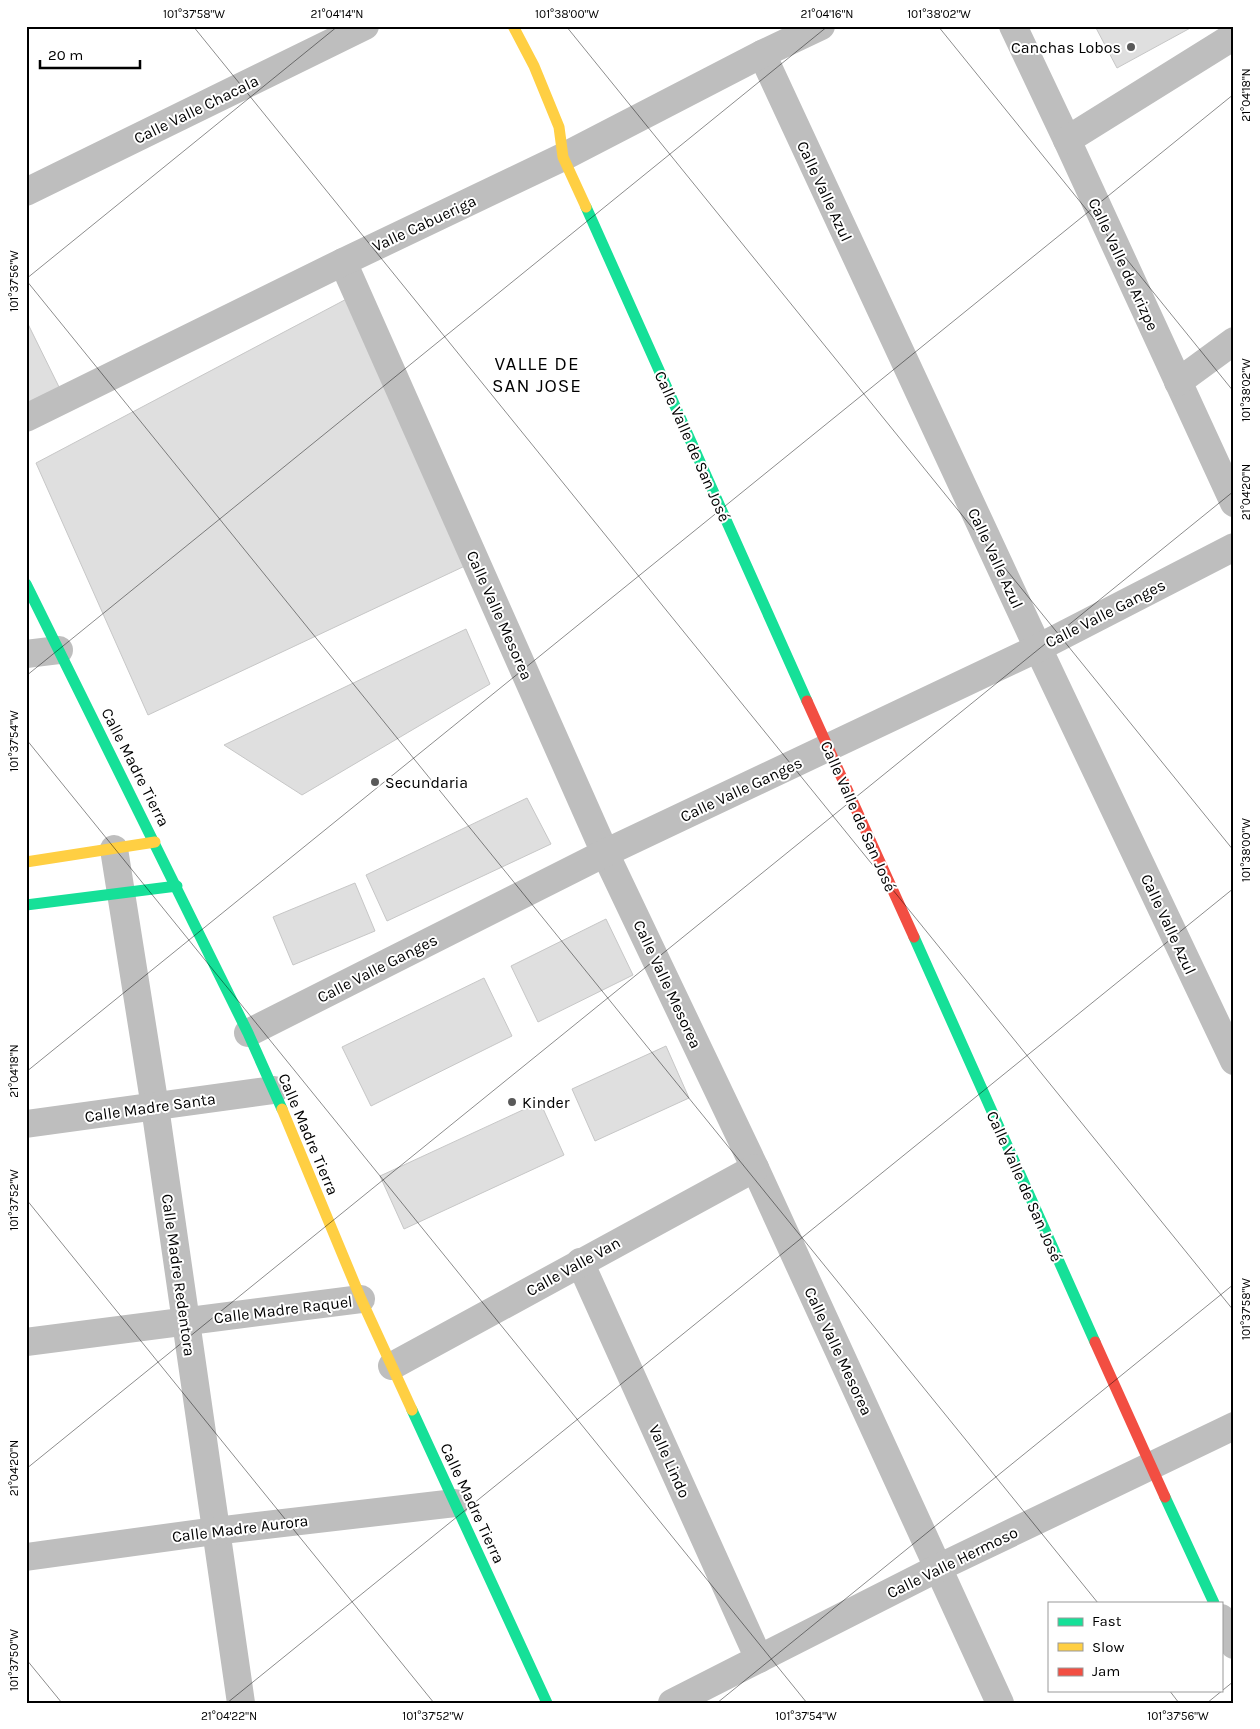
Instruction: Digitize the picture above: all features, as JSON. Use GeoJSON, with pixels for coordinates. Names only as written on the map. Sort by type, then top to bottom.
{"type":"FeatureCollection","features":[{"type":"Feature","properties":{"kind":"street","name":"Calle Valle Chacala"},"geometry":{"type":"LineString","coordinates":[[26,192],[365,26]]}},
{"type":"Feature","properties":{"kind":"street","name":"Calle Valle de San José"},"geometry":{"type":"LineString","coordinates":[[513,26],[534,66],[559,126],[563,157],[1150,1466],[1214,1602]]}},
{"type":"Feature","properties":{"kind":"street","name":"Valle Cabueriga"},"geometry":{"type":"LineString","coordinates":[[26,418],[343,262],[563,157],[762,54],[821,26]]}},
{"type":"Feature","properties":{"kind":"street","name":"Calle Valle de Arizpe"},"geometry":{"type":"LineString","coordinates":[[1013,26],[1234,503]]}},
{"type":"Feature","properties":{"kind":"street"},"geometry":{"type":"LineString","coordinates":[[1067,140],[1234,36]]}},
{"type":"Feature","properties":{"kind":"street","name":"Calle Valle Azul"},"geometry":{"type":"LineString","coordinates":[[762,54],[1038,648],[1234,1061]]}},
{"type":"Feature","properties":{"kind":"street","name":"Calle Valle Mesorea"},"geometry":{"type":"LineString","coordinates":[[343,262],[605,853],[755,1168],[1000,1703]]}},
{"type":"Feature","properties":{"kind":"street"},"geometry":{"type":"LineString","coordinates":[[1178,382],[1234,341]]}},
{"type":"Feature","properties":{"kind":"street","name":"Calle Valle Ganges"},"geometry":{"type":"LineString","coordinates":[[248,1033],[605,853],[1038,648],[1234,547]]}},
{"type":"Feature","properties":{"kind":"street","name":"Calle Madre Tierra"},"geometry":{"type":"LineString","coordinates":[[26,584],[177,886],[248,1033],[274,1090],[361,1299],[547,1703]]}},
{"type":"Feature","properties":{"kind":"street"},"geometry":{"type":"LineString","coordinates":[[26,654],[60,650]]}},
{"type":"Feature","properties":{"kind":"street"},"geometry":{"type":"LineString","coordinates":[[26,862],[155,842]]}},
{"type":"Feature","properties":{"kind":"street","name":"Calle Madre Redentora"},"geometry":{"type":"LineString","coordinates":[[114,849],[155,1107],[241,1703]]}},
{"type":"Feature","properties":{"kind":"street"},"geometry":{"type":"LineString","coordinates":[[26,905],[177,886]]}},
{"type":"Feature","properties":{"kind":"street","name":"Calle Madre Santa"},"geometry":{"type":"LineString","coordinates":[[26,1124],[274,1090]]}},
{"type":"Feature","properties":{"kind":"street","name":"Calle Valle Van"},"geometry":{"type":"LineString","coordinates":[[392,1366],[755,1168]]}},
{"type":"Feature","properties":{"kind":"street","name":"Valle Lindo"},"geometry":{"type":"LineString","coordinates":[[580,1262],[759,1659]]}},
{"type":"Feature","properties":{"kind":"street","name":"Calle Madre Raquel"},"geometry":{"type":"LineString","coordinates":[[26,1342],[361,1299]]}},
{"type":"Feature","properties":{"kind":"street","name":"Calle Valle Hermoso"},"geometry":{"type":"LineString","coordinates":[[672,1703],[938,1568],[1234,1426]]}},
{"type":"Feature","properties":{"kind":"street","name":"Calle Madre Aurora"},"geometry":{"type":"LineString","coordinates":[[26,1557],[215,1531],[455,1503]]}},
{"type":"Feature","properties":{"kind":"street"},"geometry":{"type":"LineString","coordinates":[[1222,1620],[1234,1645]]}},
{"type":"Feature","properties":{"kind":"building","name":"Canchas Lobos"},"geometry":{"type":"Polygon","coordinates":[[[1095,26],[1194,26],[1117,68],[1095,26]]]}},
{"type":"Feature","properties":{"kind":"building"},"geometry":{"type":"Polygon","coordinates":[[[356,294],[467,565],[148,715],[36,463],[356,294]]]}},
{"type":"Feature","properties":{"kind":"building"},"geometry":{"type":"Polygon","coordinates":[[[26,320],[60,389],[26,406],[26,320]]]}},
{"type":"Feature","properties":{"kind":"building"},"geometry":{"type":"Polygon","coordinates":[[[466,629],[490,684],[302,795],[224,745],[466,629]]]}},
{"type":"Feature","properties":{"kind":"building"},"geometry":{"type":"Polygon","coordinates":[[[527,798],[551,844],[387,921],[366,875],[527,798]]]}},
{"type":"Feature","properties":{"kind":"building"},"geometry":{"type":"Polygon","coordinates":[[[355,883],[375,931],[293,965],[273,917],[355,883]]]}},
{"type":"Feature","properties":{"kind":"building"},"geometry":{"type":"Polygon","coordinates":[[[606,919],[633,975],[538,1022],[511,966],[606,919]]]}},
{"type":"Feature","properties":{"kind":"building"},"geometry":{"type":"Polygon","coordinates":[[[484,978],[512,1036],[371,1106],[342,1047],[484,978]]]}},
{"type":"Feature","properties":{"kind":"building"},"geometry":{"type":"Polygon","coordinates":[[[666,1046],[689,1098],[595,1141],[572,1089],[666,1046]]]}},
{"type":"Feature","properties":{"kind":"building"},"geometry":{"type":"Polygon","coordinates":[[[540,1102],[564,1155],[404,1229],[380,1176],[540,1102]]]}},
{"type":"Feature","properties":{"kind":"traffic: fast"},"geometry":{"type":"LineString","coordinates":[[586,207],[807,701]]}},
{"type":"Feature","properties":{"kind":"traffic: fast"},"geometry":{"type":"LineString","coordinates":[[26,584],[248,1033],[282,1109]]}},
{"type":"Feature","properties":{"kind":"traffic: fast"},"geometry":{"type":"LineString","coordinates":[[26,905],[177,886]]}},
{"type":"Feature","properties":{"kind":"traffic: fast"},"geometry":{"type":"LineString","coordinates":[[914,937],[1095,1342]]}},
{"type":"Feature","properties":{"kind":"traffic: fast"},"geometry":{"type":"LineString","coordinates":[[412,1410],[547,1703]]}},
{"type":"Feature","properties":{"kind":"traffic: fast"},"geometry":{"type":"LineString","coordinates":[[1165,1497],[1214,1602]]}},
{"type":"Feature","properties":{"kind":"traffic: slow"},"geometry":{"type":"LineString","coordinates":[[513,26],[534,66],[559,127],[563,157],[586,207]]}},
{"type":"Feature","properties":{"kind":"traffic: slow"},"geometry":{"type":"LineString","coordinates":[[26,862],[155,842]]}},
{"type":"Feature","properties":{"kind":"traffic: slow"},"geometry":{"type":"LineString","coordinates":[[282,1109],[361,1299],[412,1410]]}},
{"type":"Feature","properties":{"kind":"traffic: jam"},"geometry":{"type":"LineString","coordinates":[[807,701],[914,937]]}},
{"type":"Feature","properties":{"kind":"traffic: jam"},"geometry":{"type":"LineString","coordinates":[[1095,1342],[1165,1497]]}},
{"type":"Feature","properties":{"kind":"place","name":"Canchas Lobos"},"geometry":{"type":"Point","coordinates":[1131,47]}},
{"type":"Feature","properties":{"kind":"place","name":"Secundaria"},"geometry":{"type":"Point","coordinates":[375,782]}},
{"type":"Feature","properties":{"kind":"place","name":"Kinder"},"geometry":{"type":"Point","coordinates":[512,1102]}},
{"type":"Feature","properties":{"kind":"district","name":"VALLE DE SAN JOSE"},"geometry":{"type":"Point","coordinates":[537,374]}}]}
